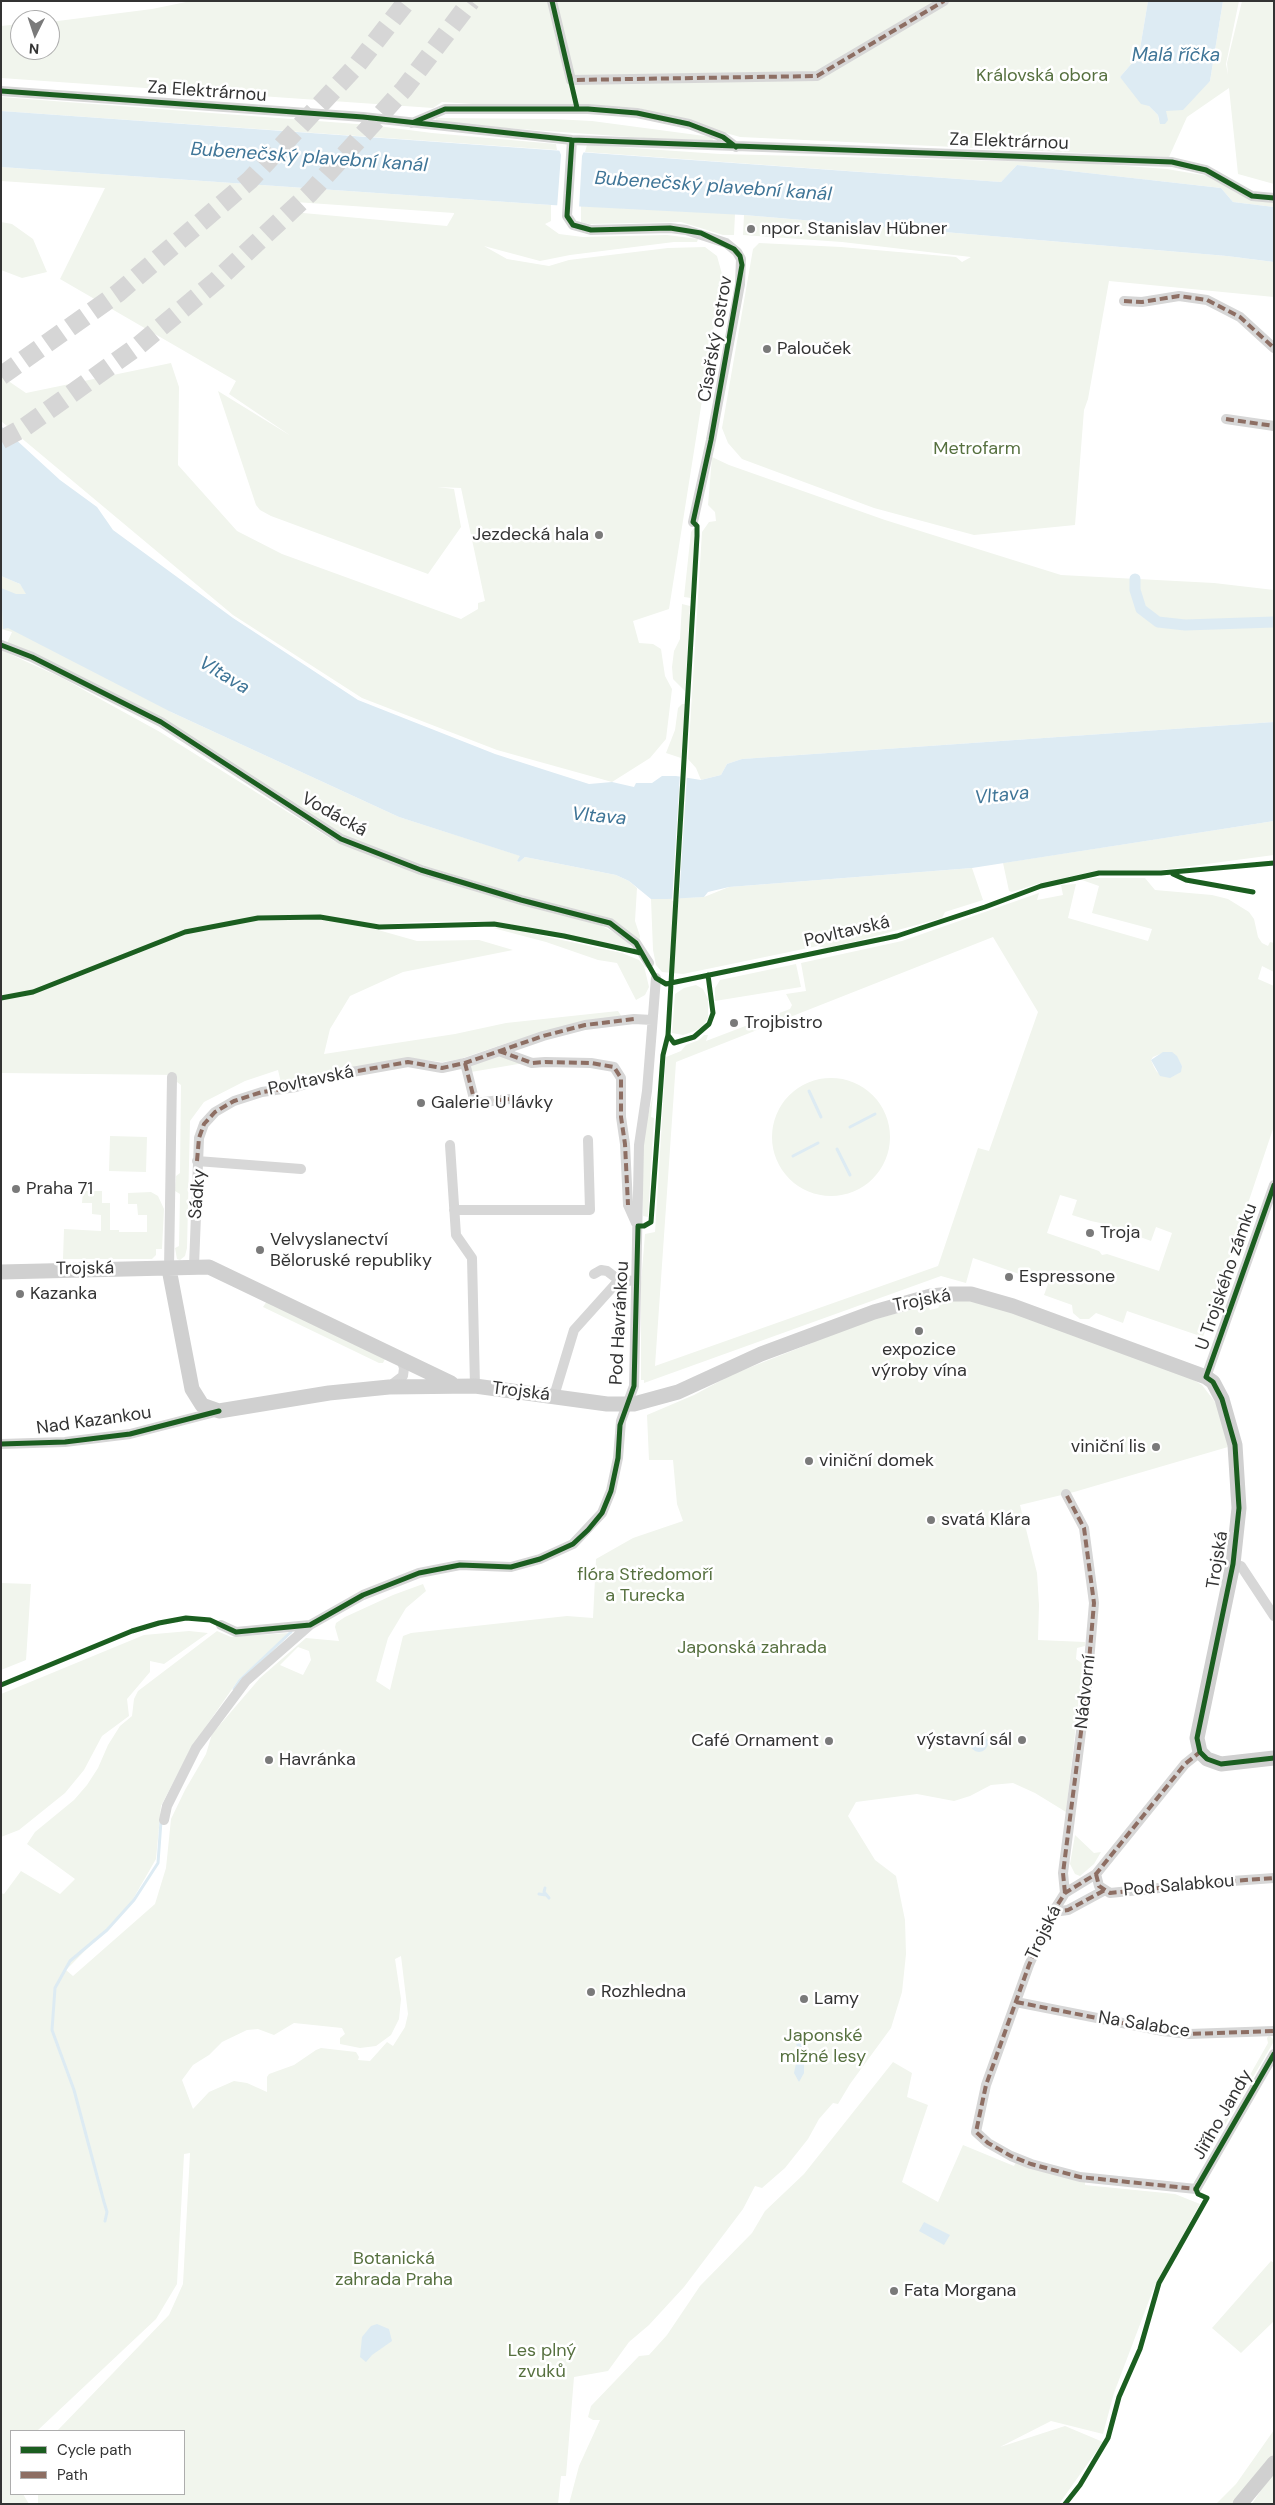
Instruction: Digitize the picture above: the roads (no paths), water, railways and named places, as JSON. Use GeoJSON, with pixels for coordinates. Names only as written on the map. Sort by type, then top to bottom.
{"type":"FeatureCollection","features":[{"type":"Feature","properties":{"kind":"street"},"geometry":{"type":"LineString","coordinates":[[552,1],[572,80],[581,80],[817,76],[944,1]]}},
{"type":"Feature","properties":{"kind":"street","name":"Za Elektrárnou"},"geometry":{"type":"LineString","coordinates":[[1,91],[363,118],[572,142],[1172,162],[1206,170],[1252,196],[1274,198]]}},
{"type":"Feature","properties":{"kind":"street","name":"Za Elektrárnou"},"geometry":{"type":"LineString","coordinates":[[412,123],[445,110],[588,109],[637,113],[689,124],[723,137],[736,147]]}},
{"type":"Feature","properties":{"kind":"street","name":"Císařský ostrov"},"geometry":{"type":"LineString","coordinates":[[572,142],[567,216],[573,225],[584,230],[670,228],[701,233],[726,243],[740,256],[742,266],[740,284],[711,440],[693,522]]}},
{"type":"Feature","properties":{"kind":"street"},"geometry":{"type":"LineString","coordinates":[[1124,301],[1142,302],[1179,296],[1208,300],[1240,317],[1274,348]]}},
{"type":"Feature","properties":{"kind":"street"},"geometry":{"type":"LineString","coordinates":[[1226,419],[1274,426]]}},
{"type":"Feature","properties":{"kind":"street","name":"Vodácká"},"geometry":{"type":"LineString","coordinates":[[1,645],[32,657],[161,722],[340,839],[422,870],[521,900],[610,923],[636,943],[648,963]]}},
{"type":"Feature","properties":{"kind":"street"},"geometry":{"type":"LineString","coordinates":[[652,1020],[656,978]]}},
{"type":"Feature","properties":{"kind":"street","name":"Povltavská"},"geometry":{"type":"LineString","coordinates":[[198,1161],[199,1138],[204,1124],[215,1112],[234,1101],[262,1092],[296,1087],[335,1075],[408,1062],[442,1068],[464,1063],[585,1025],[634,1019],[652,1020]]}},
{"type":"Feature","properties":{"kind":"street","name":"Pod Havránkou"},"geometry":{"type":"LineString","coordinates":[[164,1820],[171,1798],[196,1748],[207,1733],[246,1681],[310,1625],[363,1595],[419,1573],[460,1564],[511,1567],[540,1560],[573,1544],[602,1513],[611,1491],[618,1458],[620,1425],[634,1386],[639,1145],[647,1091],[652,1020]]}},
{"type":"Feature","properties":{"kind":"street","name":"Pod Havránkou"},"geometry":{"type":"LineString","coordinates":[[499,1051],[532,1063],[591,1063],[614,1067],[621,1078],[621,1117],[626,1144],[628,1205],[638,1226]]}},
{"type":"Feature","properties":{"kind":"street"},"geometry":{"type":"LineString","coordinates":[[464,1063],[475,1103],[510,1099]]}},
{"type":"Feature","properties":{"kind":"street","name":"Sádky"},"geometry":{"type":"LineString","coordinates":[[169,1269],[172,1077]]}},
{"type":"Feature","properties":{"kind":"street"},"geometry":{"type":"LineString","coordinates":[[454,1210],[590,1210],[588,1140]]}},
{"type":"Feature","properties":{"kind":"street","name":"Trojská"},"geometry":{"type":"LineString","coordinates":[[450,1145],[456,1235],[472,1258],[467,1386]]}},
{"type":"Feature","properties":{"kind":"street","name":"Sádky"},"geometry":{"type":"LineString","coordinates":[[194,1266],[198,1161],[301,1169]]}},
{"type":"Feature","properties":{"kind":"street","name":"U Trojského zámku"},"geometry":{"type":"LineString","coordinates":[[1206,1377],[1274,1185]]}},
{"type":"Feature","properties":{"kind":"street","name":"Trojská"},"geometry":{"type":"LineString","coordinates":[[1,1272],[169,1269],[205,1266],[401,1359],[467,1386]]}},
{"type":"Feature","properties":{"kind":"street"},"geometry":{"type":"LineString","coordinates":[[169,1269],[192,1389],[202,1405],[219,1411]]}},
{"type":"Feature","properties":{"kind":"street"},"geometry":{"type":"LineString","coordinates":[[594,1274],[601,1270],[607,1271],[620,1280],[636,1281]]}},
{"type":"Feature","properties":{"kind":"street"},"geometry":{"type":"LineString","coordinates":[[554,1396],[574,1330],[620,1280]]}},
{"type":"Feature","properties":{"kind":"street","name":"Trojská"},"geometry":{"type":"LineString","coordinates":[[219,1411],[329,1393],[389,1387],[467,1386],[626,1405],[678,1392],[761,1354],[874,1312],[931,1296],[951,1294],[971,1294],[1013,1306],[1206,1377],[1213,1382],[1222,1399],[1235,1445],[1239,1508],[1233,1564],[1197,1738],[1200,1752],[1185,1764],[1096,1874],[1066,1893],[1052,1912],[1029,1965],[986,2085],[976,2132],[988,2143]]}},
{"type":"Feature","properties":{"kind":"street"},"geometry":{"type":"LineString","coordinates":[[389,1387],[403,1376],[404,1368],[401,1359]]}},
{"type":"Feature","properties":{"kind":"street","name":"Nad Kazankou"},"geometry":{"type":"LineString","coordinates":[[1,1444],[65,1442],[130,1434],[219,1411]]}},
{"type":"Feature","properties":{"kind":"street","name":"Nádvorní"},"geometry":{"type":"LineString","coordinates":[[1066,1494],[1084,1528],[1094,1603],[1087,1685],[1063,1873],[1066,1893]]}},
{"type":"Feature","properties":{"kind":"street"},"geometry":{"type":"LineString","coordinates":[[1233,1564],[1241,1566],[1274,1616]]}},
{"type":"Feature","properties":{"kind":"street","name":"Pod Havránkou"},"geometry":{"type":"LineString","coordinates":[[221,1625],[236,1632],[310,1625]]}},
{"type":"Feature","properties":{"kind":"street"},"geometry":{"type":"LineString","coordinates":[[1200,1752],[1207,1759],[1221,1764],[1274,1758]]}},
{"type":"Feature","properties":{"kind":"street","name":"Pod Salabkou"},"geometry":{"type":"LineString","coordinates":[[1096,1874],[1100,1886],[1110,1893],[1274,1878]]}},
{"type":"Feature","properties":{"kind":"street"},"geometry":{"type":"LineString","coordinates":[[1052,1912],[1068,1910],[1106,1890]]}},
{"type":"Feature","properties":{"kind":"street","name":"Na Salabce"},"geometry":{"type":"LineString","coordinates":[[1016,2002],[1189,2034],[1274,2032]]}},
{"type":"Feature","properties":{"kind":"street","name":"Jiřího Jandy"},"geometry":{"type":"LineString","coordinates":[[988,2143],[1011,2156],[1031,2164],[1080,2177],[1196,2189],[1274,2054]]}},
{"type":"Feature","properties":{"kind":"street"},"geometry":{"type":"LineString","coordinates":[[1240,2504],[1274,2463]]}},
{"type":"Feature","properties":{"kind":"water","name":"Malá říčka"},"geometry":{"type":"Polygon","coordinates":[[[1148,1],[1223,1],[1210,81],[1183,110],[1166,111],[1168,120],[1165,124],[1160,124],[1158,115],[1149,106],[1141,104],[1120,77],[1139,55],[1148,1]]]}},
{"type":"Feature","properties":{"kind":"water","name":"Bubenečský plavební kanál"},"geometry":{"type":"Polygon","coordinates":[[[1,111],[1001,182],[1017,165],[1221,188],[1233,202],[1274,207],[1274,262],[1227,256],[744,215],[551,205],[1,167],[1,111]]]}},
{"type":"Feature","properties":{"kind":"water","name":"Vltava"},"geometry":{"type":"Polygon","coordinates":[[[1,426],[60,480],[97,507],[113,530],[233,618],[358,700],[495,754],[589,784],[612,782],[634,787],[636,783],[652,783],[662,776],[701,780],[721,775],[727,764],[742,759],[1274,722],[1274,821],[972,868],[729,887],[708,892],[704,897],[651,899],[629,881],[616,875],[525,857],[519,862],[517,861],[520,856],[399,817],[171,712],[8,628],[3,629],[1,588],[16,594],[26,594],[20,584],[1,576],[1,426]]]}},
{"type":"Feature","properties":{"kind":"water"},"geometry":{"type":"Polygon","coordinates":[[[1163,1052],[1172,1052],[1177,1056],[1182,1066],[1181,1072],[1170,1078],[1160,1076],[1151,1060],[1163,1052]]]}},
{"type":"Feature","properties":{"kind":"water"},"geometry":{"type":"Polygon","coordinates":[[[975,1734],[983,1734],[988,1739],[986,1750],[975,1752],[970,1747],[970,1739],[975,1734]]]}},
{"type":"Feature","properties":{"kind":"water"},"geometry":{"type":"Polygon","coordinates":[[[800,2037],[804,2041],[804,2073],[799,2082],[794,2073],[798,2054],[796,2042],[800,2037]]]}},
{"type":"Feature","properties":{"kind":"water"},"geometry":{"type":"Polygon","coordinates":[[[924,2222],[950,2235],[944,2245],[919,2231],[924,2222]]]}},
{"type":"Feature","properties":{"kind":"water"},"geometry":{"type":"Polygon","coordinates":[[[377,2324],[389,2329],[392,2341],[372,2355],[366,2362],[360,2357],[362,2337],[371,2326],[377,2324]]]}},
{"type":"Feature","properties":{"kind":"waterway"},"geometry":{"type":"LineString","coordinates":[[1135,579],[1135,590],[1141,609],[1158,622],[1185,625],[1274,622]]}},
{"type":"Feature","properties":{"kind":"waterway"},"geometry":{"type":"LineString","coordinates":[[809,1091],[821,1117]]}},
{"type":"Feature","properties":{"kind":"waterway"},"geometry":{"type":"LineString","coordinates":[[850,1127],[875,1114]]}},
{"type":"Feature","properties":{"kind":"waterway"},"geometry":{"type":"LineString","coordinates":[[793,1156],[818,1143]]}},
{"type":"Feature","properties":{"kind":"waterway"},"geometry":{"type":"LineString","coordinates":[[837,1149],[850,1175]]}},
{"type":"Feature","properties":{"kind":"waterway"},"geometry":{"type":"LineString","coordinates":[[234,1689],[240,1680],[291,1632]]}},
{"type":"Feature","properties":{"kind":"waterway"},"geometry":{"type":"LineString","coordinates":[[744,1646],[756,1646],[766,1654],[770,1654]]}},
{"type":"Feature","properties":{"kind":"waterway"},"geometry":{"type":"LineString","coordinates":[[105,2221],[107,2212],[74,2090],[52,2030],[55,1988],[70,1961],[107,1930],[134,1900],[158,1863],[161,1821]]}},
{"type":"Feature","properties":{"kind":"waterway"},"geometry":{"type":"LineString","coordinates":[[545,1888],[544,1892],[549,1898]]}},
{"type":"Feature","properties":{"kind":"waterway"},"geometry":{"type":"LineString","coordinates":[[539,1894],[546,1895]]}},
{"type":"Feature","properties":{"kind":"tunnel"},"geometry":{"type":"LineString","coordinates":[[1,376],[118,293],[250,180],[357,65],[407,1]]}},
{"type":"Feature","properties":{"kind":"tunnel"},"geometry":{"type":"LineString","coordinates":[[1,440],[25,427],[138,346],[216,281],[310,193],[404,89],[471,1]]}},
{"type":"Feature","properties":{"kind":"place","name":"npor. Stanislav Hübner"},"geometry":{"type":"Point","coordinates":[751,229]}},
{"type":"Feature","properties":{"kind":"place","name":"Palouček"},"geometry":{"type":"Point","coordinates":[767,349]}},
{"type":"Feature","properties":{"kind":"place","name":"Jezdecká hala"},"geometry":{"type":"Point","coordinates":[599,535]}},
{"type":"Feature","properties":{"kind":"place","name":"Trojbistro"},"geometry":{"type":"Point","coordinates":[734,1023]}},
{"type":"Feature","properties":{"kind":"place","name":"Galerie U lávky"},"geometry":{"type":"Point","coordinates":[421,1103]}},
{"type":"Feature","properties":{"kind":"place","name":"Praha 71"},"geometry":{"type":"Point","coordinates":[16,1189]}},
{"type":"Feature","properties":{"kind":"place","name":"Troja"},"geometry":{"type":"Point","coordinates":[1090,1233]}},
{"type":"Feature","properties":{"kind":"place","name":"Velvyslanectví Běloruské republiky"},"geometry":{"type":"Point","coordinates":[260,1250]}},
{"type":"Feature","properties":{"kind":"place","name":"Espressone"},"geometry":{"type":"Point","coordinates":[1009,1277]}},
{"type":"Feature","properties":{"kind":"place","name":"Kazanka"},"geometry":{"type":"Point","coordinates":[20,1294]}},
{"type":"Feature","properties":{"kind":"place","name":"expozice výroby vína"},"geometry":{"type":"Point","coordinates":[919,1331]}},
{"type":"Feature","properties":{"kind":"place","name":"viniční lis"},"geometry":{"type":"Point","coordinates":[1156,1447]}},
{"type":"Feature","properties":{"kind":"place","name":"viniční domek"},"geometry":{"type":"Point","coordinates":[809,1461]}},
{"type":"Feature","properties":{"kind":"place","name":"svatá Klára"},"geometry":{"type":"Point","coordinates":[931,1520]}},
{"type":"Feature","properties":{"kind":"place","name":"výstavní sál"},"geometry":{"type":"Point","coordinates":[1022,1740]}},
{"type":"Feature","properties":{"kind":"place","name":"Café Ornament"},"geometry":{"type":"Point","coordinates":[829,1741]}},
{"type":"Feature","properties":{"kind":"place","name":"Havránka"},"geometry":{"type":"Point","coordinates":[269,1760]}},
{"type":"Feature","properties":{"kind":"place","name":"Rozhledna"},"geometry":{"type":"Point","coordinates":[591,1992]}},
{"type":"Feature","properties":{"kind":"place","name":"Lamy"},"geometry":{"type":"Point","coordinates":[804,1999]}},
{"type":"Feature","properties":{"kind":"place","name":"Fata Morgana"},"geometry":{"type":"Point","coordinates":[894,2291]}},
{"type":"Feature","properties":{"kind":"park label","name":"Královská obora"},"geometry":{"type":"Point","coordinates":[1042,76]}},
{"type":"Feature","properties":{"kind":"park label","name":"Metrofarm"},"geometry":{"type":"Point","coordinates":[977,449]}},
{"type":"Feature","properties":{"kind":"park label","name":"flóra Středomoří a Turecka"},"geometry":{"type":"Point","coordinates":[645,1585]}},
{"type":"Feature","properties":{"kind":"park label","name":"Japonská zahrada"},"geometry":{"type":"Point","coordinates":[752,1648]}},
{"type":"Feature","properties":{"kind":"park label","name":"Japonské mlžné lesy"},"geometry":{"type":"Point","coordinates":[823,2046]}},
{"type":"Feature","properties":{"kind":"park label","name":"Botanická zahrada Praha"},"geometry":{"type":"Point","coordinates":[394,2269]}},
{"type":"Feature","properties":{"kind":"park label","name":"Les plný zvuků"},"geometry":{"type":"Point","coordinates":[542,2361]}}]}
